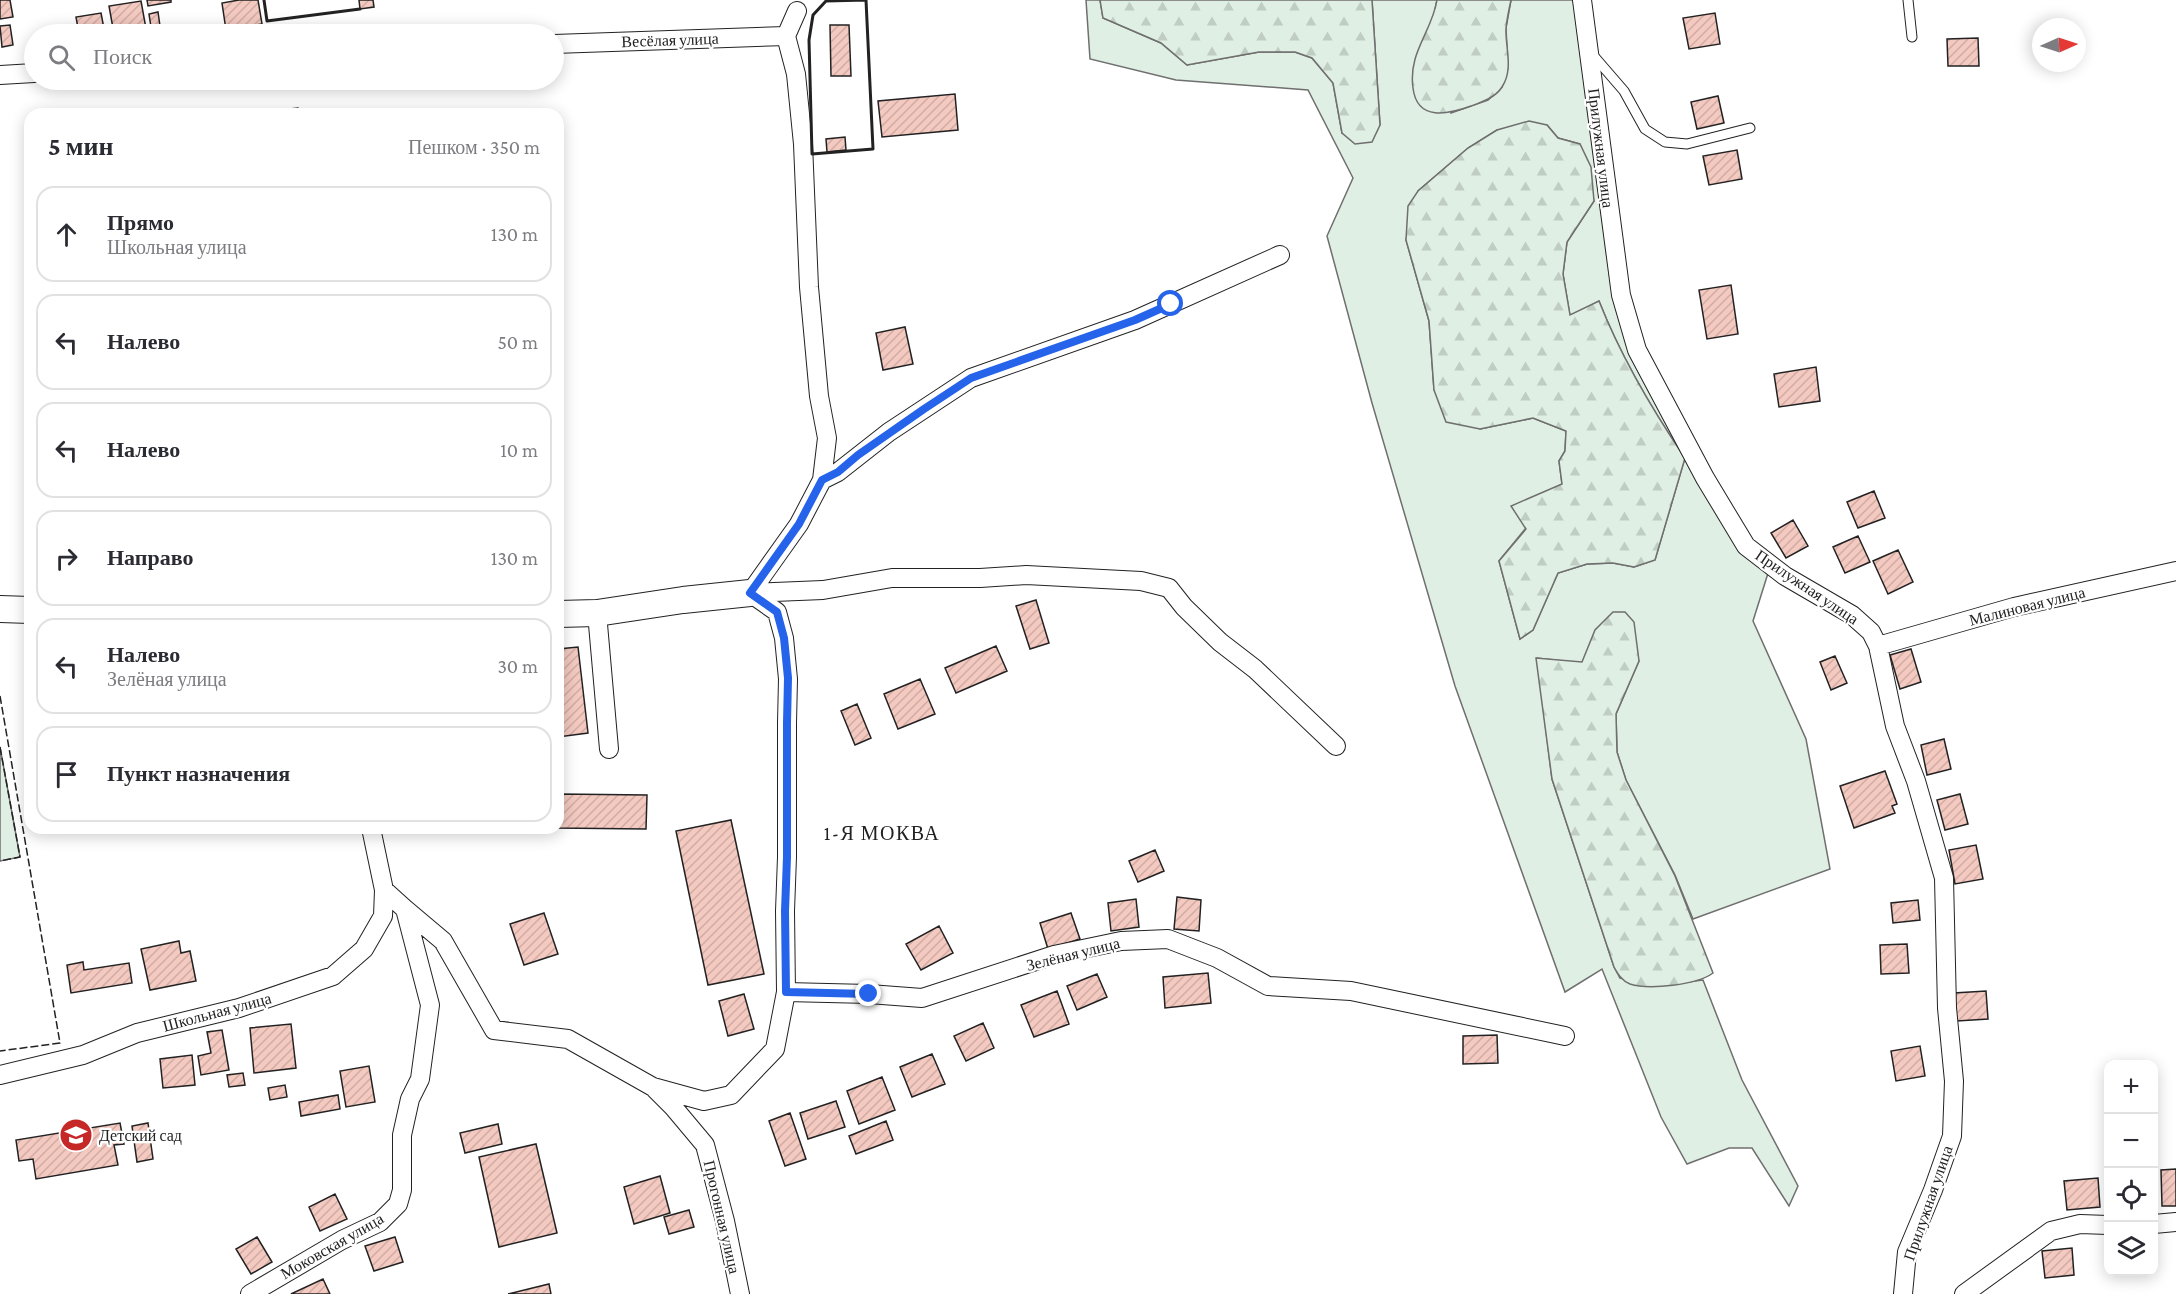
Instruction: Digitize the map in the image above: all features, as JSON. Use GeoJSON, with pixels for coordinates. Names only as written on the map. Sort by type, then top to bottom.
{"type":"FeatureCollection","features":[{"type":"Feature","properties":{"kind":"street","name":"Прилужная улица"},"geometry":{"type":"LineString","coordinates":[[1582,0],[1621,295],[1637,350],[1705,478],[1746,546],[1785,576],[1852,615],[1871,632],[1878,646],[1895,726],[1916,781],[1944,878],[1947,1008],[1954,1081],[1952,1136],[1933,1190],[1907,1252],[1903,1294]]}},
{"type":"Feature","properties":{"kind":"street"},"geometry":{"type":"LineString","coordinates":[[750,593],[799,524],[822,480],[827,438],[819,396],[809,287],[803,144],[796,74],[786,36],[797,11]]}},
{"type":"Feature","properties":{"kind":"street","name":"Весёлая улица"},"geometry":{"type":"LineString","coordinates":[[564,44],[786,36]]}},
{"type":"Feature","properties":{"kind":"street"},"geometry":{"type":"LineString","coordinates":[[0,75],[24,74]]}},
{"type":"Feature","properties":{"kind":"street"},"geometry":{"type":"LineString","coordinates":[[822,480],[838,472],[889,432],[971,378],[1135,320],[1280,255]]}},
{"type":"Feature","properties":{"kind":"street","name":"Малиновая улица"},"geometry":{"type":"LineString","coordinates":[[1878,646],[2014,607],[2176,571]]}},
{"type":"Feature","properties":{"kind":"street"},"geometry":{"type":"LineString","coordinates":[[564,614],[597,613],[682,600],[750,593],[823,590],[892,578],[980,578],[1026,575],[1141,581],[1169,588],[1184,607],[1220,642],[1255,669],[1336,746]]}},
{"type":"Feature","properties":{"kind":"street"},"geometry":{"type":"LineString","coordinates":[[384,890],[443,941],[494,1030],[568,1039],[653,1087],[704,1101],[731,1095],[775,1048],[786,992],[788,678],[784,638],[777,612],[750,593]]}},
{"type":"Feature","properties":{"kind":"street"},"geometry":{"type":"LineString","coordinates":[[0,609],[24,610]]}},
{"type":"Feature","properties":{"kind":"street"},"geometry":{"type":"LineString","coordinates":[[597,613],[609,749]]}},
{"type":"Feature","properties":{"kind":"street","name":"Школьная улица"},"geometry":{"type":"LineString","coordinates":[[0,1075],[83,1055],[137,1033],[239,1008],[333,976],[364,949],[383,916],[384,890],[372,834]]}},
{"type":"Feature","properties":{"kind":"street","name":"Моковская улица"},"geometry":{"type":"LineString","coordinates":[[250,1294],[342,1240],[380,1222],[398,1204],[402,1190],[402,1135],[410,1099],[420,1079],[430,1005],[405,909]]}},
{"type":"Feature","properties":{"kind":"street","name":"Зелёная улица"},"geometry":{"type":"LineString","coordinates":[[786,992],[922,998],[1054,955],[1121,941],[1168,939],[1218,958],[1268,986],[1351,991],[1565,1036]]}},
{"type":"Feature","properties":{"kind":"street","name":"Прогонная улица"},"geometry":{"type":"LineString","coordinates":[[653,1087],[705,1145],[725,1221],[740,1294]]}},
{"type":"Feature","properties":{"kind":"street"},"geometry":{"type":"LineString","coordinates":[[2158,1224],[2176,1222]]}},
{"type":"Feature","properties":{"kind":"street"},"geometry":{"type":"LineString","coordinates":[[1964,1294],[2051,1230],[2080,1224],[2104,1225]]}},
{"type":"Feature","properties":{"kind":"lane"},"geometry":{"type":"LineString","coordinates":[[1908,0],[1912,37]]}},
{"type":"Feature","properties":{"kind":"lane"},"geometry":{"type":"LineString","coordinates":[[1589,50],[1624,91],[1645,129],[1665,142],[1687,144],[1750,129]]}},
{"type":"Feature","properties":{"kind":"green space"},"geometry":{"type":"Polygon","coordinates":[[[1086,0],[1100,0],[1103,18],[1161,43],[1187,65],[1259,52],[1295,52],[1312,58],[1333,83],[1342,133],[1380,125],[1372,0],[1437,0],[1435,9],[1451,113],[1488,100],[1502,87],[1508,68],[1506,28],[1511,0],[1578,0],[1634,351],[1769,570],[1753,621],[1806,739],[1830,869],[1693,919],[1675,875],[1626,780],[1617,752],[1616,714],[1639,661],[1596,630],[1582,663],[1537,658],[1552,779],[1614,967],[1620,978],[1655,986],[1703,980],[1742,1080],[1798,1186],[1789,1206],[1752,1148],[1729,1148],[1687,1164],[1661,1117],[1602,969],[1565,992],[1455,686],[1372,403],[1327,236],[1353,178],[1308,90],[1176,80],[1090,59],[1086,0]],[[1547,125],[1497,130],[1468,148],[1418,191],[1406,240],[1429,321],[1434,390],[1480,429],[1533,418],[1566,431],[1565,451],[1559,461],[1562,484],[1499,561],[1520,639],[1533,630],[1558,573],[1587,564],[1613,563],[1634,567],[1655,560],[1685,458],[1638,382],[1599,301],[1570,316],[1563,274],[1567,242],[1594,201],[1580,144],[1558,138],[1547,125]]]}},
{"type":"Feature","properties":{"kind":"green space"},"geometry":{"type":"Polygon","coordinates":[[[1100,0],[1372,0],[1380,125],[1372,142],[1355,144],[1342,133],[1333,83],[1312,58],[1295,52],[1259,52],[1187,65],[1161,43],[1103,18],[1100,0]]]}},
{"type":"Feature","properties":{"kind":"green space"},"geometry":{"type":"Polygon","coordinates":[[[1437,0],[1511,0],[1506,28],[1508,73],[1502,87],[1496,94],[1484,101],[1444,113],[1427,111],[1421,106],[1416,99],[1412,75],[1417,53],[1437,0]]]}},
{"type":"Feature","properties":{"kind":"green space"},"geometry":{"type":"Polygon","coordinates":[[[1529,121],[1547,125],[1558,138],[1580,144],[1591,167],[1594,201],[1567,242],[1563,274],[1570,315],[1599,301],[1638,382],[1685,458],[1655,560],[1634,567],[1613,563],[1587,564],[1558,573],[1533,630],[1520,639],[1499,561],[1526,529],[1511,506],[1562,484],[1559,461],[1565,451],[1566,431],[1533,418],[1480,429],[1446,422],[1434,390],[1429,321],[1406,240],[1408,206],[1418,191],[1468,148],[1497,130],[1529,121]]]}},
{"type":"Feature","properties":{"kind":"green space"},"geometry":{"type":"Polygon","coordinates":[[[1613,612],[1625,612],[1634,622],[1639,661],[1616,714],[1617,752],[1626,780],[1675,876],[1713,973],[1696,981],[1649,987],[1638,986],[1627,983],[1617,972],[1552,779],[1536,658],[1582,662],[1595,630],[1613,612]]]}},
{"type":"Feature","properties":{"kind":"green space"},"geometry":{"type":"Polygon","coordinates":[[[0,747],[20,857],[0,861],[0,747]]]}},
{"type":"Feature","properties":{"kind":"building"},"geometry":{"type":"Polygon","coordinates":[[[0,0],[10,0],[13,17],[0,19],[0,0]]]}},
{"type":"Feature","properties":{"kind":"building"},"geometry":{"type":"Polygon","coordinates":[[[147,0],[171,0],[171,2],[148,6],[147,0]]]}},
{"type":"Feature","properties":{"kind":"building"},"geometry":{"type":"Polygon","coordinates":[[[258,0],[262,24],[225,24],[222,3],[258,0]]]}},
{"type":"Feature","properties":{"kind":"building"},"geometry":{"type":"Polygon","coordinates":[[[359,0],[373,0],[374,7],[360,9],[359,0]]]}},
{"type":"Feature","properties":{"kind":"building"},"geometry":{"type":"Polygon","coordinates":[[[141,1],[145,24],[112,24],[109,6],[141,1]]]}},
{"type":"Feature","properties":{"kind":"building"},"geometry":{"type":"Polygon","coordinates":[[[158,12],[160,24],[151,24],[149,14],[158,12]]]}},
{"type":"Feature","properties":{"kind":"building"},"geometry":{"type":"Polygon","coordinates":[[[101,13],[103,24],[77,24],[76,17],[101,13]]]}},
{"type":"Feature","properties":{"kind":"building"},"geometry":{"type":"Polygon","coordinates":[[[1715,13],[1720,44],[1689,49],[1683,18],[1715,13]]]}},
{"type":"Feature","properties":{"kind":"building"},"geometry":{"type":"Polygon","coordinates":[[[10,25],[13,45],[2,47],[0,26],[10,25]]]}},
{"type":"Feature","properties":{"kind":"building"},"geometry":{"type":"Polygon","coordinates":[[[830,25],[849,25],[851,76],[831,76],[830,25]]]}},
{"type":"Feature","properties":{"kind":"building"},"geometry":{"type":"Polygon","coordinates":[[[1978,38],[1979,66],[1948,66],[1947,39],[1978,38]]]}},
{"type":"Feature","properties":{"kind":"building"},"geometry":{"type":"Polygon","coordinates":[[[955,94],[958,130],[882,137],[878,101],[955,94]]]}},
{"type":"Feature","properties":{"kind":"building"},"geometry":{"type":"Polygon","coordinates":[[[1718,96],[1724,123],[1697,129],[1691,102],[1718,96]]]}},
{"type":"Feature","properties":{"kind":"building"},"geometry":{"type":"Polygon","coordinates":[[[845,137],[846,150],[827,152],[826,139],[845,137]]]}},
{"type":"Feature","properties":{"kind":"building"},"geometry":{"type":"Polygon","coordinates":[[[1737,150],[1742,179],[1709,185],[1703,156],[1737,150]]]}},
{"type":"Feature","properties":{"kind":"building"},"geometry":{"type":"Polygon","coordinates":[[[1731,285],[1738,334],[1707,339],[1699,290],[1731,285]]]}},
{"type":"Feature","properties":{"kind":"building"},"geometry":{"type":"Polygon","coordinates":[[[905,327],[913,364],[883,370],[876,333],[905,327]]]}},
{"type":"Feature","properties":{"kind":"building"},"geometry":{"type":"Polygon","coordinates":[[[1816,367],[1820,401],[1779,407],[1774,374],[1816,367]]]}},
{"type":"Feature","properties":{"kind":"building"},"geometry":{"type":"Polygon","coordinates":[[[1874,491],[1885,518],[1858,528],[1847,502],[1874,491]]]}},
{"type":"Feature","properties":{"kind":"building"},"geometry":{"type":"Polygon","coordinates":[[[1793,520],[1808,546],[1786,558],[1771,533],[1793,520]]]}},
{"type":"Feature","properties":{"kind":"building"},"geometry":{"type":"Polygon","coordinates":[[[1858,536],[1870,562],[1845,573],[1833,547],[1858,536]]]}},
{"type":"Feature","properties":{"kind":"building"},"geometry":{"type":"Polygon","coordinates":[[[1898,550],[1913,582],[1888,594],[1873,561],[1898,550]]]}},
{"type":"Feature","properties":{"kind":"building"},"geometry":{"type":"Polygon","coordinates":[[[1036,600],[1049,643],[1030,649],[1016,606],[1036,600]]]}},
{"type":"Feature","properties":{"kind":"building"},"geometry":{"type":"Polygon","coordinates":[[[996,646],[1007,671],[956,693],[945,668],[996,646]]]}},
{"type":"Feature","properties":{"kind":"building"},"geometry":{"type":"Polygon","coordinates":[[[578,647],[588,733],[564,736],[564,648],[578,647]]]}},
{"type":"Feature","properties":{"kind":"building"},"geometry":{"type":"Polygon","coordinates":[[[1911,649],[1921,682],[1900,689],[1890,655],[1911,649]]]}},
{"type":"Feature","properties":{"kind":"building"},"geometry":{"type":"Polygon","coordinates":[[[1835,656],[1847,683],[1831,690],[1820,662],[1835,656]]]}},
{"type":"Feature","properties":{"kind":"building"},"geometry":{"type":"Polygon","coordinates":[[[920,679],[935,714],[898,729],[884,694],[920,679]]]}},
{"type":"Feature","properties":{"kind":"building"},"geometry":{"type":"Polygon","coordinates":[[[857,704],[871,738],[855,745],[841,711],[857,704]]]}},
{"type":"Feature","properties":{"kind":"building"},"geometry":{"type":"Polygon","coordinates":[[[1944,739],[1951,769],[1927,775],[1921,745],[1944,739]]]}},
{"type":"Feature","properties":{"kind":"building"},"geometry":{"type":"Polygon","coordinates":[[[1885,771],[1897,804],[1892,806],[1895,813],[1854,828],[1840,786],[1885,771]]]}},
{"type":"Feature","properties":{"kind":"building"},"geometry":{"type":"Polygon","coordinates":[[[564,794],[647,795],[646,829],[564,828],[564,794]]]}},
{"type":"Feature","properties":{"kind":"building"},"geometry":{"type":"Polygon","coordinates":[[[1960,794],[1968,824],[1945,830],[1937,800],[1960,794]]]}},
{"type":"Feature","properties":{"kind":"building"},"geometry":{"type":"Polygon","coordinates":[[[731,820],[764,974],[708,985],[676,831],[731,820]]]}},
{"type":"Feature","properties":{"kind":"building"},"geometry":{"type":"Polygon","coordinates":[[[1976,845],[1983,879],[1955,884],[1949,850],[1976,845]]]}},
{"type":"Feature","properties":{"kind":"building"},"geometry":{"type":"Polygon","coordinates":[[[1155,850],[1164,871],[1138,882],[1129,861],[1155,850]]]}},
{"type":"Feature","properties":{"kind":"building"},"geometry":{"type":"Polygon","coordinates":[[[1177,897],[1201,900],[1199,931],[1174,929],[1177,897]]]}},
{"type":"Feature","properties":{"kind":"building"},"geometry":{"type":"Polygon","coordinates":[[[1136,899],[1139,927],[1111,931],[1108,903],[1136,899]]]}},
{"type":"Feature","properties":{"kind":"building"},"geometry":{"type":"Polygon","coordinates":[[[1918,900],[1920,920],[1893,923],[1891,903],[1918,900]]]}},
{"type":"Feature","properties":{"kind":"building"},"geometry":{"type":"Polygon","coordinates":[[[544,913],[558,954],[524,965],[510,924],[544,913]]]}},
{"type":"Feature","properties":{"kind":"building"},"geometry":{"type":"Polygon","coordinates":[[[1071,913],[1080,939],[1048,949],[1040,923],[1071,913]]]}},
{"type":"Feature","properties":{"kind":"building"},"geometry":{"type":"Polygon","coordinates":[[[939,926],[953,953],[921,970],[906,944],[939,926]]]}},
{"type":"Feature","properties":{"kind":"building"},"geometry":{"type":"Polygon","coordinates":[[[179,941],[181,953],[190,951],[196,981],[150,990],[141,949],[179,941]]]}},
{"type":"Feature","properties":{"kind":"building"},"geometry":{"type":"Polygon","coordinates":[[[1907,944],[1909,973],[1881,974],[1880,945],[1907,944]]]}},
{"type":"Feature","properties":{"kind":"building"},"geometry":{"type":"Polygon","coordinates":[[[83,962],[84,970],[129,963],[132,983],[71,993],[67,965],[83,962]]]}},
{"type":"Feature","properties":{"kind":"building"},"geometry":{"type":"Polygon","coordinates":[[[1208,973],[1211,1003],[1165,1008],[1163,977],[1208,973]]]}},
{"type":"Feature","properties":{"kind":"building"},"geometry":{"type":"Polygon","coordinates":[[[1097,974],[1107,997],[1077,1010],[1067,986],[1097,974]]]}},
{"type":"Feature","properties":{"kind":"building"},"geometry":{"type":"Polygon","coordinates":[[[1057,991],[1069,1024],[1034,1037],[1021,1005],[1057,991]]]}},
{"type":"Feature","properties":{"kind":"building"},"geometry":{"type":"Polygon","coordinates":[[[1986,991],[1988,1019],[1957,1021],[1954,993],[1986,991]]]}},
{"type":"Feature","properties":{"kind":"building"},"geometry":{"type":"Polygon","coordinates":[[[744,994],[754,1029],[728,1036],[719,1001],[744,994]]]}},
{"type":"Feature","properties":{"kind":"building"},"geometry":{"type":"Polygon","coordinates":[[[983,1023],[994,1048],[966,1061],[954,1036],[983,1023]]]}},
{"type":"Feature","properties":{"kind":"building"},"geometry":{"type":"Polygon","coordinates":[[[291,1024],[296,1068],[254,1073],[250,1028],[291,1024]]]}},
{"type":"Feature","properties":{"kind":"building"},"geometry":{"type":"Polygon","coordinates":[[[222,1030],[229,1070],[201,1075],[198,1056],[211,1053],[207,1032],[222,1030]]]}},
{"type":"Feature","properties":{"kind":"building"},"geometry":{"type":"Polygon","coordinates":[[[1497,1035],[1498,1063],[1463,1064],[1463,1036],[1497,1035]]]}},
{"type":"Feature","properties":{"kind":"building"},"geometry":{"type":"Polygon","coordinates":[[[1920,1046],[1925,1076],[1896,1081],[1891,1051],[1920,1046]]]}},
{"type":"Feature","properties":{"kind":"building"},"geometry":{"type":"Polygon","coordinates":[[[932,1054],[945,1084],[912,1097],[900,1067],[932,1054]]]}},
{"type":"Feature","properties":{"kind":"building"},"geometry":{"type":"Polygon","coordinates":[[[192,1055],[195,1085],[163,1088],[160,1059],[192,1055]]]}},
{"type":"Feature","properties":{"kind":"building"},"geometry":{"type":"Polygon","coordinates":[[[369,1066],[375,1102],[346,1107],[340,1071],[369,1066]]]}},
{"type":"Feature","properties":{"kind":"building"},"geometry":{"type":"Polygon","coordinates":[[[243,1073],[245,1085],[229,1087],[227,1075],[243,1073]]]}},
{"type":"Feature","properties":{"kind":"building"},"geometry":{"type":"Polygon","coordinates":[[[882,1077],[895,1110],[859,1124],[847,1091],[882,1077]]]}},
{"type":"Feature","properties":{"kind":"building"},"geometry":{"type":"Polygon","coordinates":[[[285,1085],[287,1097],[270,1100],[268,1088],[285,1085]]]}},
{"type":"Feature","properties":{"kind":"building"},"geometry":{"type":"Polygon","coordinates":[[[338,1095],[340,1109],[301,1116],[299,1102],[338,1095]]]}},
{"type":"Feature","properties":{"kind":"building"},"geometry":{"type":"Polygon","coordinates":[[[836,1101],[845,1127],[808,1139],[800,1113],[836,1101]]]}},
{"type":"Feature","properties":{"kind":"building"},"geometry":{"type":"Polygon","coordinates":[[[790,1113],[806,1159],[785,1166],[769,1121],[790,1113]]]}},
{"type":"Feature","properties":{"kind":"building"},"geometry":{"type":"Polygon","coordinates":[[[886,1121],[893,1140],[856,1154],[849,1136],[886,1121]]]}},
{"type":"Feature","properties":{"kind":"building"},"geometry":{"type":"Polygon","coordinates":[[[120,1123],[124,1144],[114,1145],[118,1165],[36,1179],[33,1159],[19,1161],[16,1140],[120,1123]]]}},
{"type":"Feature","properties":{"kind":"building"},"geometry":{"type":"Polygon","coordinates":[[[148,1123],[153,1159],[137,1162],[132,1126],[148,1123]]]}},
{"type":"Feature","properties":{"kind":"building"},"geometry":{"type":"Polygon","coordinates":[[[498,1124],[502,1144],[465,1153],[460,1133],[498,1124]]]}},
{"type":"Feature","properties":{"kind":"building"},"geometry":{"type":"Polygon","coordinates":[[[536,1144],[557,1233],[499,1247],[479,1157],[536,1144]]]}},
{"type":"Feature","properties":{"kind":"building"},"geometry":{"type":"Polygon","coordinates":[[[2176,1169],[2176,1206],[2162,1206],[2161,1170],[2176,1169]]]}},
{"type":"Feature","properties":{"kind":"building"},"geometry":{"type":"Polygon","coordinates":[[[660,1176],[670,1213],[634,1224],[624,1187],[660,1176]]]}},
{"type":"Feature","properties":{"kind":"building"},"geometry":{"type":"Polygon","coordinates":[[[2098,1178],[2100,1207],[2067,1210],[2064,1181],[2098,1178]]]}},
{"type":"Feature","properties":{"kind":"building"},"geometry":{"type":"Polygon","coordinates":[[[335,1194],[347,1219],[320,1231],[309,1207],[335,1194]]]}},
{"type":"Feature","properties":{"kind":"building"},"geometry":{"type":"Polygon","coordinates":[[[689,1210],[694,1227],[669,1234],[664,1217],[689,1210]]]}},
{"type":"Feature","properties":{"kind":"building"},"geometry":{"type":"Polygon","coordinates":[[[257,1237],[272,1262],[251,1274],[236,1249],[257,1237]]]}},
{"type":"Feature","properties":{"kind":"building"},"geometry":{"type":"Polygon","coordinates":[[[395,1237],[403,1262],[374,1271],[365,1246],[395,1237]]]}},
{"type":"Feature","properties":{"kind":"building"},"geometry":{"type":"Polygon","coordinates":[[[2072,1248],[2074,1275],[2045,1278],[2042,1251],[2072,1248]]]}},
{"type":"Feature","properties":{"kind":"building"},"geometry":{"type":"Polygon","coordinates":[[[323,1279],[330,1294],[291,1294],[323,1279]]]}},
{"type":"Feature","properties":{"kind":"building"},"geometry":{"type":"Polygon","coordinates":[[[549,1284],[551,1294],[508,1294],[549,1284]]]}},
{"type":"Feature","properties":{"kind":"fence"},"geometry":{"type":"LineString","coordinates":[[0,696],[60,1043],[0,1051]]}},
{"type":"Feature","properties":{"kind":"fence"},"geometry":{"type":"LineString","coordinates":[[0,747],[20,857],[0,861]]}},
{"type":"Feature","properties":{"kind":"wall"},"geometry":{"type":"LineString","coordinates":[[264,0],[267,21],[360,9]]}},
{"type":"Feature","properties":{"kind":"wall"},"geometry":{"type":"LineString","coordinates":[[866,0],[873,149],[812,154],[809,40],[813,15],[826,1],[866,0]]}},
{"type":"Feature","properties":{"kind":"place","name":"Детский сад"},"geometry":{"type":"Point","coordinates":[76,1135]}},
{"type":"Feature","properties":{"kind":"district","name":"1-Я МОКВА"},"geometry":{"type":"Point","coordinates":[882,833]}},
{"type":"Feature","properties":{"kind":"route"},"geometry":{"type":"LineString","coordinates":[[869,994],[786,992],[788,678],[784,638],[777,612],[750,593],[799,524],[822,480],[838,472],[889,432],[971,378],[1135,320],[1171,304]]}}]}
